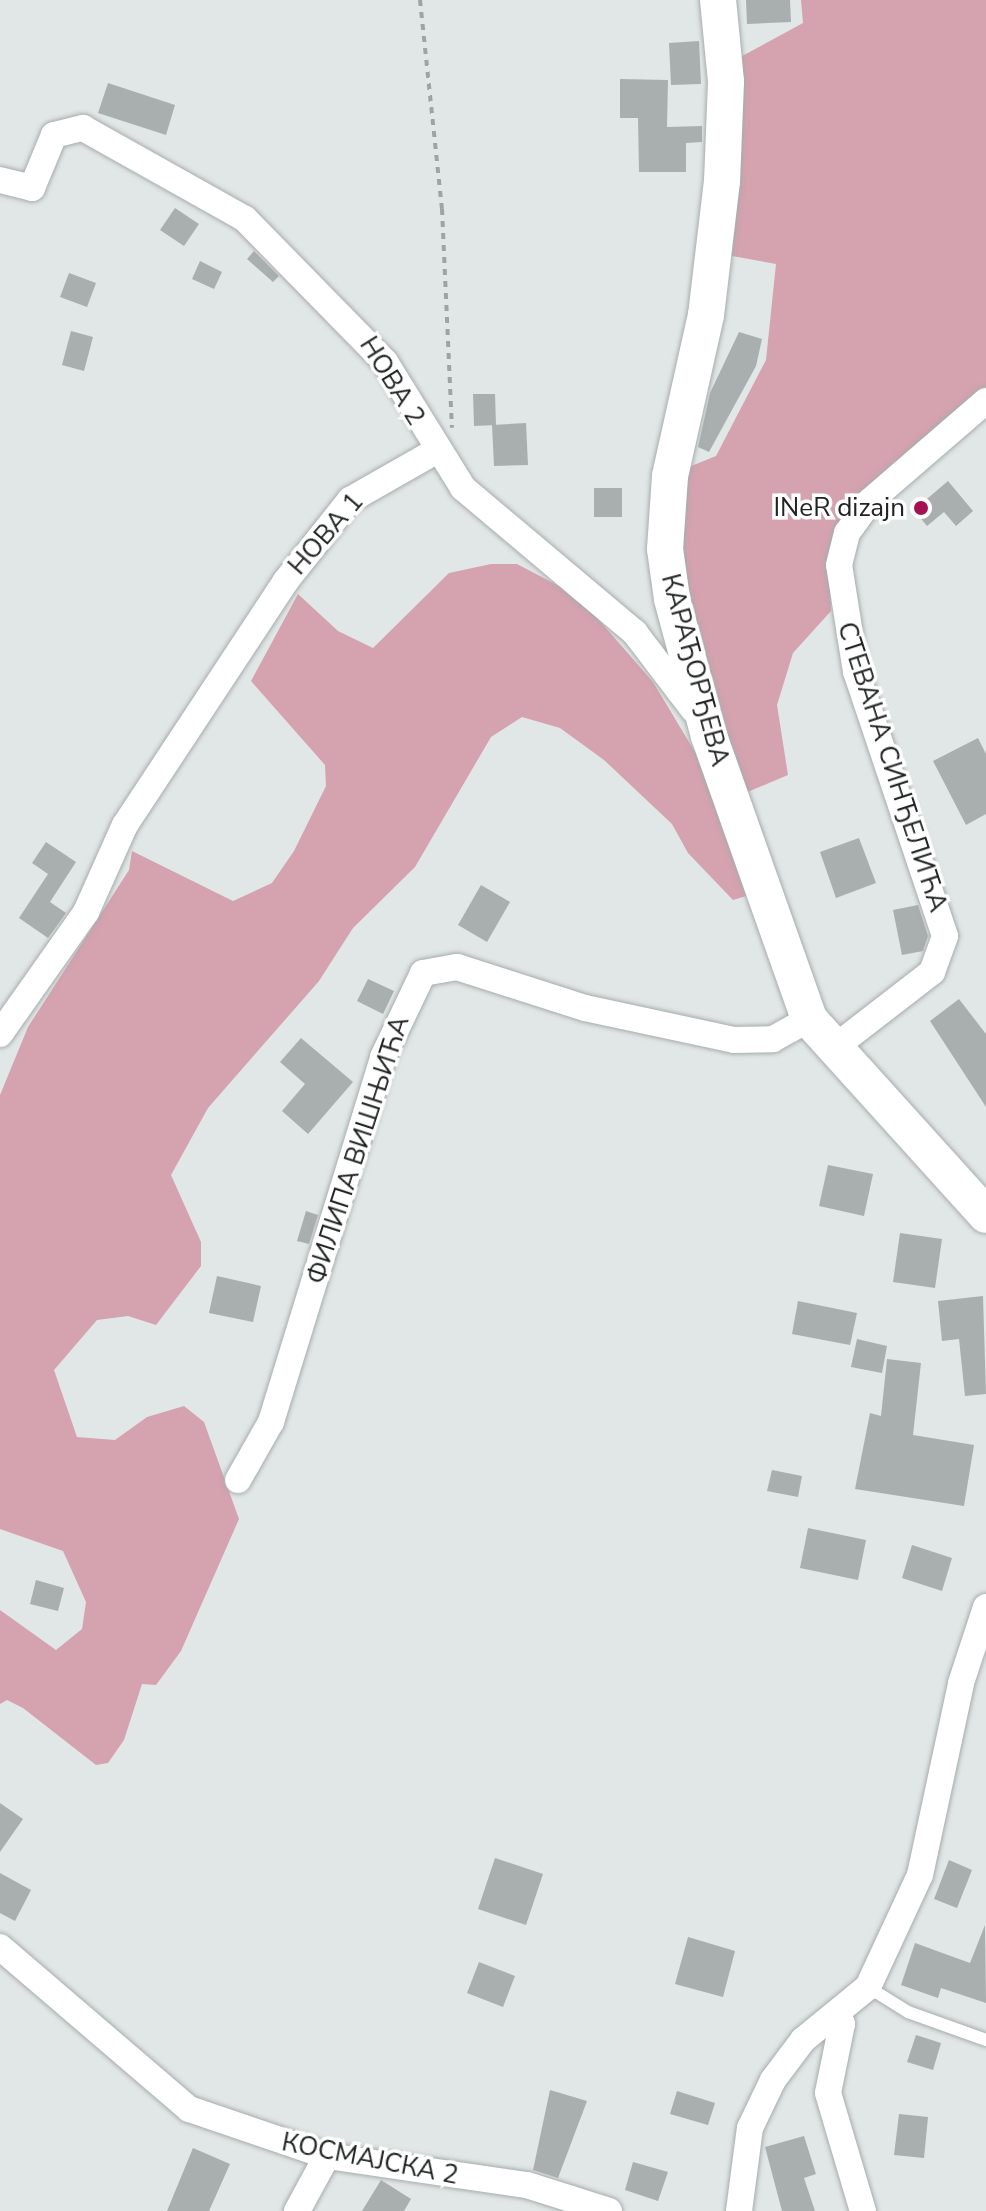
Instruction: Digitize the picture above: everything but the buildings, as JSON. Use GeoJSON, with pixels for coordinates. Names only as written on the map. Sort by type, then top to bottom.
{"type":"FeatureCollection","features":[{"type":"Feature","properties":{"kind":"street","name":"КАРАЂОРЂЕВА"},"geometry":{"type":"LineString","coordinates":[[718,0],[726,82],[717,238],[670,476],[665,549],[709,736],[809,1019],[937,1152],[986,1215]]}},
{"type":"Feature","properties":{"kind":"street","name":"НОВА 2"},"geometry":{"type":"LineString","coordinates":[[0,180],[32,188],[54,135],[70,126],[191,183],[266,236],[355,325],[385,362],[436,451],[494,520],[585,589],[667,665],[709,736]]}},
{"type":"Feature","properties":{"kind":"street","name":"СТЕВАНА СИНЂЕЛИЋА"},"geometry":{"type":"LineString","coordinates":[[835,1047],[932,972],[945,936],[856,672],[841,610],[844,544],[870,501],[986,401]]}},
{"type":"Feature","properties":{"kind":"street","name":"НОВА 1"},"geometry":{"type":"LineString","coordinates":[[0,1034],[86,912],[125,825],[285,582],[350,500],[436,451]]}},
{"type":"Feature","properties":{"kind":"street","name":"ФИЛИПА ВИШЊИЋА"},"geometry":{"type":"LineString","coordinates":[[238,1480],[271,1422],[383,1057],[423,973],[457,967],[585,1008],[734,1040],[773,1039],[809,1019]]}},
{"type":"Feature","properties":{"kind":"street"},"geometry":{"type":"LineString","coordinates":[[739,2211],[750,2128],[773,2080],[803,2040],[868,1987],[920,1875],[961,1683],[986,1607]]}},
{"type":"Feature","properties":{"kind":"street","name":"КОСМАЈСКА 2"},"geometry":{"type":"LineString","coordinates":[[0,1947],[189,2109],[327,2156],[609,2211]]}},
{"type":"Feature","properties":{"kind":"street"},"geometry":{"type":"LineString","coordinates":[[838,2012],[843,2021],[828,2093],[863,2211]]}},
{"type":"Feature","properties":{"kind":"street"},"geometry":{"type":"LineString","coordinates":[[297,2211],[327,2156]]}},
{"type":"Feature","properties":{"kind":"lane"},"geometry":{"type":"LineString","coordinates":[[868,1987],[908,2012],[986,2040]]}},
{"type":"Feature","properties":{"kind":"path"},"geometry":{"type":"LineString","coordinates":[[420,0],[455,401],[453,426],[436,451]]}},
{"type":"Feature","properties":{"kind":"shaded area"},"geometry":{"type":"Polygon","coordinates":[[[801,0],[986,0],[986,388],[860,496],[830,568],[831,611],[793,653],[777,705],[788,775],[731,799],[677,616],[679,471],[716,456],[766,360],[776,264],[721,254],[731,62],[803,23],[801,0]]]}},
{"type":"Feature","properties":{"kind":"shaded area"},"geometry":{"type":"Polygon","coordinates":[[[491,564],[517,564],[578,596],[653,682],[704,767],[746,896],[733,900],[688,853],[672,824],[604,760],[560,728],[522,717],[491,737],[415,867],[353,928],[319,981],[208,1108],[171,1175],[201,1242],[201,1266],[156,1325],[128,1316],[97,1320],[54,1370],[77,1437],[115,1440],[147,1417],[184,1406],[204,1422],[239,1519],[181,1651],[156,1685],[142,1684],[124,1740],[108,1763],[96,1765],[23,1708],[7,1700],[0,1704],[0,1610],[56,1650],[82,1629],[86,1602],[63,1551],[0,1529],[0,1095],[28,1027],[129,870],[132,851],[233,901],[272,883],[294,851],[326,786],[325,765],[251,681],[298,594],[338,631],[373,648],[449,573],[491,564]]]}},
{"type":"Feature","properties":{"kind":"place","name":"INeR dizajn"},"geometry":{"type":"Point","coordinates":[921,508]}}]}
